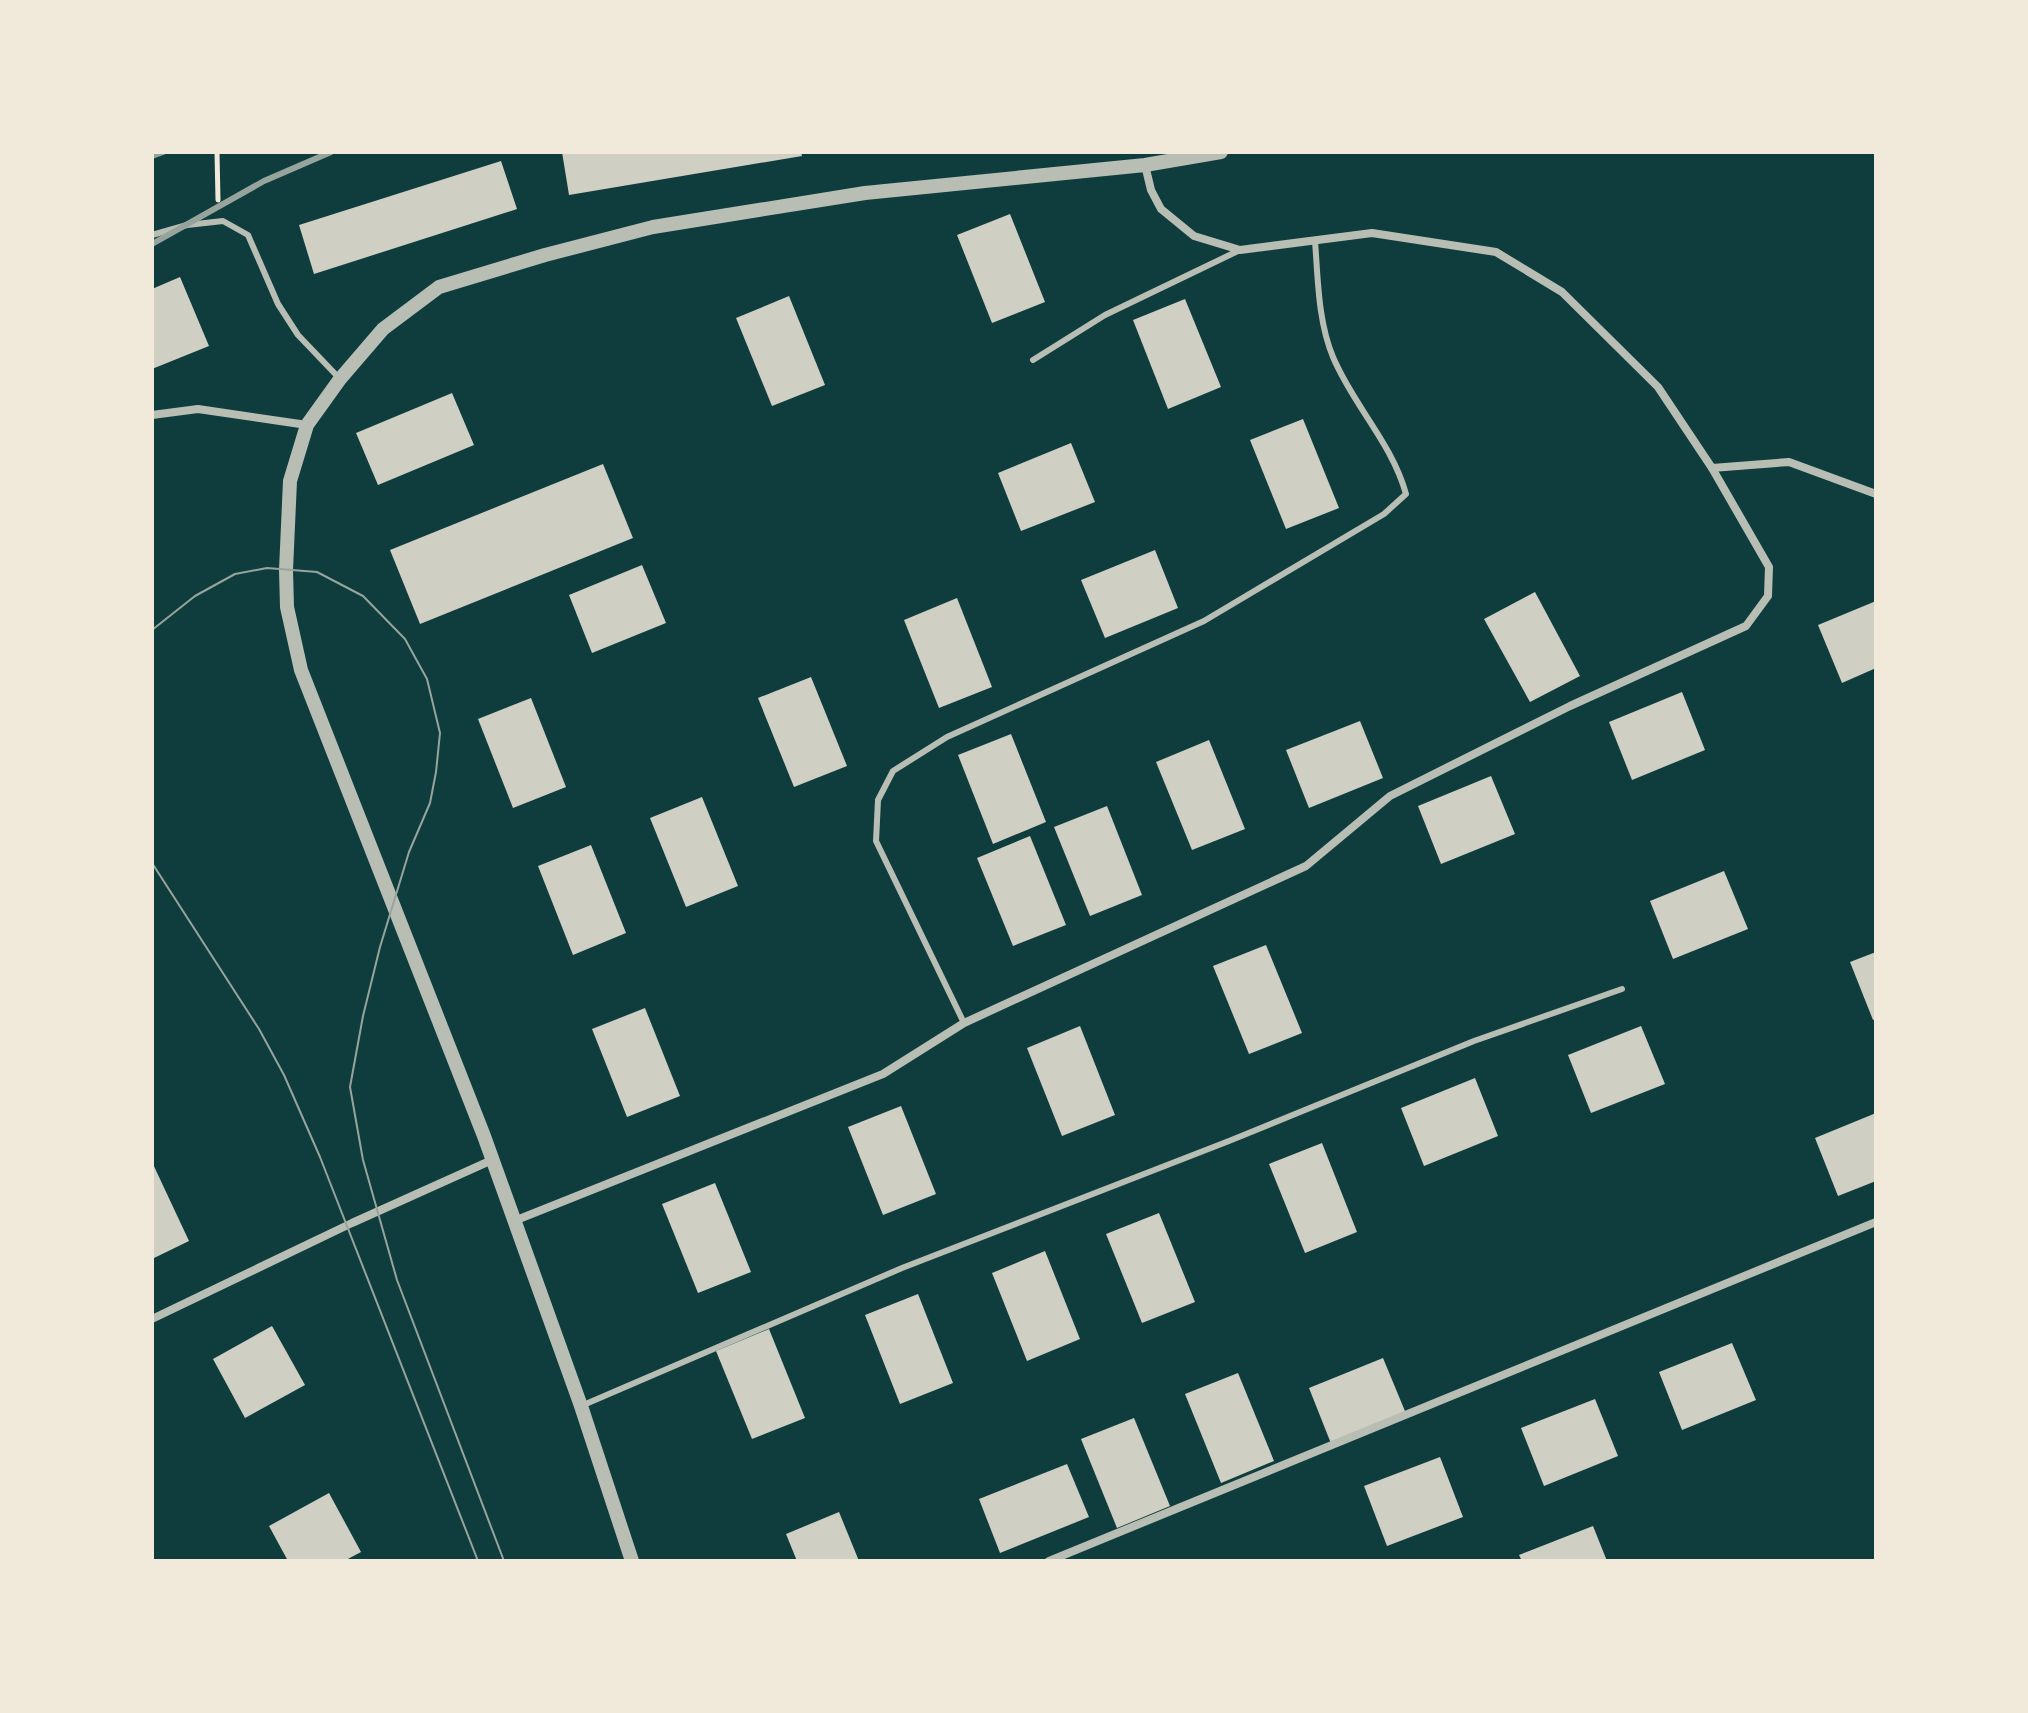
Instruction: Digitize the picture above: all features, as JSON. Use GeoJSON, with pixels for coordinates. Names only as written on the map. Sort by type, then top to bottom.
{"type":"FeatureCollection","features":[{"type":"Feature","properties":{"kind":"street"},"geometry":{"type":"LineString","coordinates":[[632,1561],[581,1406],[492,1160],[301,670],[287,607],[286,570],[290,481],[307,425],[340,379],[383,329],[439,287],[545,255],[653,227],[865,193],[1145,165],[1221,152]]}},
{"type":"Feature","properties":{"kind":"street"},"geometry":{"type":"LineString","coordinates":[[514,1221],[883,1074],[964,1023],[1306,866],[1390,796],[1570,706],[1746,626],[1768,596],[1769,567],[1712,468],[1658,387],[1562,292],[1496,252],[1372,233],[1240,250],[1194,236],[1161,209],[1151,190],[1145,165]]}},
{"type":"Feature","properties":{"kind":"street"},"geometry":{"type":"LineString","coordinates":[[152,415],[198,409],[307,425]]}},
{"type":"Feature","properties":{"kind":"street"},"geometry":{"type":"LineString","coordinates":[[1712,468],[1789,462],[1876,494]]}},
{"type":"Feature","properties":{"kind":"street"},"geometry":{"type":"LineString","coordinates":[[152,1319],[492,1160]]}},
{"type":"Feature","properties":{"kind":"street"},"geometry":{"type":"LineString","coordinates":[[1049,1561],[1876,1222]]}},
{"type":"Feature","properties":{"kind":"lane"},"geometry":{"type":"LineString","coordinates":[[152,235],[187,225],[223,221],[248,235],[278,304],[291,324],[340,379]]}},
{"type":"Feature","properties":{"kind":"lane"},"geometry":{"type":"LineString","coordinates":[[964,1023],[876,841],[878,800],[893,771],[947,737],[1204,621],[1384,514],[1406,494],[1399,469],[1333,357],[1321,316],[1315,241]]}},
{"type":"Feature","properties":{"kind":"lane"},"geometry":{"type":"LineString","coordinates":[[1033,360],[1105,315],[1240,250]]}},
{"type":"Feature","properties":{"kind":"lane"},"geometry":{"type":"LineString","coordinates":[[581,1406],[902,1268],[1229,1141],[1474,1041],[1622,989]]}},
{"type":"Feature","properties":{"kind":"path"},"geometry":{"type":"LineString","coordinates":[[217,152],[219,206],[223,221]]}},
{"type":"Feature","properties":{"kind":"building"},"geometry":{"type":"Polygon","coordinates":[[[562,152],[801,152],[802,156],[569,195],[562,152]]]}},
{"type":"Feature","properties":{"kind":"building"},"geometry":{"type":"Polygon","coordinates":[[[501,161],[517,209],[314,274],[299,225],[501,161]]]}},
{"type":"Feature","properties":{"kind":"building"},"geometry":{"type":"Polygon","coordinates":[[[1010,214],[1045,302],[992,323],[957,235],[1010,214]]]}},
{"type":"Feature","properties":{"kind":"building"},"geometry":{"type":"Polygon","coordinates":[[[180,277],[209,346],[152,369],[152,289],[180,277]]]}},
{"type":"Feature","properties":{"kind":"building"},"geometry":{"type":"Polygon","coordinates":[[[789,296],[825,385],[772,406],[736,318],[789,296]]]}},
{"type":"Feature","properties":{"kind":"building"},"geometry":{"type":"Polygon","coordinates":[[[1185,299],[1221,387],[1168,409],[1133,320],[1185,299]]]}},
{"type":"Feature","properties":{"kind":"building"},"geometry":{"type":"Polygon","coordinates":[[[452,393],[474,445],[378,485],[356,433],[452,393]]]}},
{"type":"Feature","properties":{"kind":"building"},"geometry":{"type":"Polygon","coordinates":[[[1303,419],[1339,508],[1286,529],[1250,440],[1303,419]]]}},
{"type":"Feature","properties":{"kind":"building"},"geometry":{"type":"Polygon","coordinates":[[[1071,443],[1095,502],[1021,531],[998,473],[1071,443]]]}},
{"type":"Feature","properties":{"kind":"building"},"geometry":{"type":"Polygon","coordinates":[[[603,464],[633,538],[420,624],[390,550],[603,464]]]}},
{"type":"Feature","properties":{"kind":"building"},"geometry":{"type":"Polygon","coordinates":[[[1155,550],[1178,608],[1105,638],[1081,580],[1155,550]]]}},
{"type":"Feature","properties":{"kind":"building"},"geometry":{"type":"Polygon","coordinates":[[[642,565],[666,623],[592,653],[569,595],[642,565]]]}},
{"type":"Feature","properties":{"kind":"building"},"geometry":{"type":"Polygon","coordinates":[[[1535,592],[1580,676],[1530,702],[1484,619],[1535,592]]]}},
{"type":"Feature","properties":{"kind":"building"},"geometry":{"type":"Polygon","coordinates":[[[957,598],[992,687],[939,708],[904,620],[957,598]]]}},
{"type":"Feature","properties":{"kind":"building"},"geometry":{"type":"Polygon","coordinates":[[[1876,601],[1876,668],[1842,683],[1818,625],[1876,601]]]}},
{"type":"Feature","properties":{"kind":"building"},"geometry":{"type":"Polygon","coordinates":[[[811,677],[847,766],[794,787],[758,698],[811,677]]]}},
{"type":"Feature","properties":{"kind":"building"},"geometry":{"type":"Polygon","coordinates":[[[1682,692],[1705,750],[1632,780],[1609,722],[1682,692]]]}},
{"type":"Feature","properties":{"kind":"building"},"geometry":{"type":"Polygon","coordinates":[[[531,698],[566,787],[513,808],[478,719],[531,698]]]}},
{"type":"Feature","properties":{"kind":"building"},"geometry":{"type":"Polygon","coordinates":[[[1360,721],[1383,778],[1309,808],[1286,750],[1360,721]]]}},
{"type":"Feature","properties":{"kind":"building"},"geometry":{"type":"Polygon","coordinates":[[[1011,734],[1046,822],[993,844],[958,755],[1011,734]]]}},
{"type":"Feature","properties":{"kind":"building"},"geometry":{"type":"Polygon","coordinates":[[[1209,740],[1245,829],[1192,850],[1156,762],[1209,740]]]}},
{"type":"Feature","properties":{"kind":"building"},"geometry":{"type":"Polygon","coordinates":[[[1491,776],[1515,834],[1441,864],[1418,806],[1491,776]]]}},
{"type":"Feature","properties":{"kind":"building"},"geometry":{"type":"Polygon","coordinates":[[[702,797],[738,886],[686,907],[650,818],[702,797]]]}},
{"type":"Feature","properties":{"kind":"building"},"geometry":{"type":"Polygon","coordinates":[[[1107,806],[1142,895],[1090,916],[1054,827],[1107,806]]]}},
{"type":"Feature","properties":{"kind":"building"},"geometry":{"type":"Polygon","coordinates":[[[1030,836],[1066,925],[1013,946],[977,858],[1030,836]]]}},
{"type":"Feature","properties":{"kind":"building"},"geometry":{"type":"Polygon","coordinates":[[[591,845],[626,933],[573,955],[538,866],[591,845]]]}},
{"type":"Feature","properties":{"kind":"building"},"geometry":{"type":"Polygon","coordinates":[[[1724,871],[1748,929],[1673,959],[1650,901],[1724,871]]]}},
{"type":"Feature","properties":{"kind":"building"},"geometry":{"type":"Polygon","coordinates":[[[1266,945],[1302,1033],[1249,1054],[1213,966],[1266,945]]]}},
{"type":"Feature","properties":{"kind":"building"},"geometry":{"type":"Polygon","coordinates":[[[1876,952],[1876,1019],[1873,1020],[1850,962],[1876,952]]]}},
{"type":"Feature","properties":{"kind":"building"},"geometry":{"type":"Polygon","coordinates":[[[645,1008],[680,1096],[627,1117],[592,1029],[645,1008]]]}},
{"type":"Feature","properties":{"kind":"building"},"geometry":{"type":"Polygon","coordinates":[[[1080,1026],[1115,1115],[1062,1136],[1027,1048],[1080,1026]]]}},
{"type":"Feature","properties":{"kind":"building"},"geometry":{"type":"Polygon","coordinates":[[[1641,1026],[1665,1084],[1591,1113],[1568,1055],[1641,1026]]]}},
{"type":"Feature","properties":{"kind":"building"},"geometry":{"type":"Polygon","coordinates":[[[1475,1078],[1498,1136],[1424,1166],[1401,1108],[1475,1078]]]}},
{"type":"Feature","properties":{"kind":"building"},"geometry":{"type":"Polygon","coordinates":[[[901,1106],[936,1194],[883,1215],[848,1127],[901,1106]]]}},
{"type":"Feature","properties":{"kind":"building"},"geometry":{"type":"Polygon","coordinates":[[[1876,1113],[1876,1181],[1838,1196],[1815,1138],[1876,1113]]]}},
{"type":"Feature","properties":{"kind":"building"},"geometry":{"type":"Polygon","coordinates":[[[1322,1143],[1357,1232],[1305,1253],[1269,1164],[1322,1143]]]}},
{"type":"Feature","properties":{"kind":"building"},"geometry":{"type":"Polygon","coordinates":[[[152,1162],[189,1241],[152,1259],[152,1162]]]}},
{"type":"Feature","properties":{"kind":"building"},"geometry":{"type":"Polygon","coordinates":[[[715,1183],[751,1272],[698,1293],[662,1204],[715,1183]]]}},
{"type":"Feature","properties":{"kind":"building"},"geometry":{"type":"Polygon","coordinates":[[[1159,1213],[1195,1302],[1142,1323],[1106,1234],[1159,1213]]]}},
{"type":"Feature","properties":{"kind":"building"},"geometry":{"type":"Polygon","coordinates":[[[1045,1251],[1080,1339],[1027,1361],[992,1273],[1045,1251]]]}},
{"type":"Feature","properties":{"kind":"building"},"geometry":{"type":"Polygon","coordinates":[[[918,1294],[953,1383],[900,1404],[865,1315],[918,1294]]]}},
{"type":"Feature","properties":{"kind":"building"},"geometry":{"type":"Polygon","coordinates":[[[272,1326],[305,1385],[245,1418],[213,1359],[272,1326]]]}},
{"type":"Feature","properties":{"kind":"building"},"geometry":{"type":"Polygon","coordinates":[[[769,1329],[805,1418],[752,1439],[716,1351],[769,1329]]]}},
{"type":"Feature","properties":{"kind":"building"},"geometry":{"type":"Polygon","coordinates":[[[1732,1343],[1756,1400],[1682,1430],[1659,1372],[1732,1343]]]}},
{"type":"Feature","properties":{"kind":"building"},"geometry":{"type":"Polygon","coordinates":[[[1383,1358],[1407,1416],[1332,1446],[1309,1388],[1383,1358]]]}},
{"type":"Feature","properties":{"kind":"building"},"geometry":{"type":"Polygon","coordinates":[[[1238,1373],[1274,1461],[1221,1483],[1185,1394],[1238,1373]]]}},
{"type":"Feature","properties":{"kind":"building"},"geometry":{"type":"Polygon","coordinates":[[[1595,1399],[1618,1456],[1544,1486],[1521,1428],[1595,1399]]]}},
{"type":"Feature","properties":{"kind":"building"},"geometry":{"type":"Polygon","coordinates":[[[1134,1418],[1170,1506],[1117,1528],[1081,1439],[1134,1418]]]}},
{"type":"Feature","properties":{"kind":"building"},"geometry":{"type":"Polygon","coordinates":[[[1440,1457],[1463,1517],[1387,1546],[1364,1486],[1440,1457]]]}},
{"type":"Feature","properties":{"kind":"building"},"geometry":{"type":"Polygon","coordinates":[[[1067,1464],[1089,1517],[1000,1553],[979,1499],[1067,1464]]]}},
{"type":"Feature","properties":{"kind":"building"},"geometry":{"type":"Polygon","coordinates":[[[329,1493],[361,1552],[344,1561],[288,1561],[269,1526],[329,1493]]]}},
{"type":"Feature","properties":{"kind":"building"},"geometry":{"type":"Polygon","coordinates":[[[839,1512],[859,1561],[797,1561],[786,1534],[839,1512]]]}},
{"type":"Feature","properties":{"kind":"building"},"geometry":{"type":"Polygon","coordinates":[[[1593,1526],[1607,1561],[1522,1561],[1519,1555],[1593,1526]]]}},
{"type":"Feature","properties":{"kind":"tram line"},"geometry":{"type":"LineString","coordinates":[[152,630],[195,596],[235,574],[267,568],[317,572],[363,596],[405,639],[427,679],[440,733],[436,772],[430,803],[409,852],[380,947],[350,1087],[363,1160],[397,1280],[504,1561]]}},
{"type":"Feature","properties":{"kind":"tram line"},"geometry":{"type":"LineString","coordinates":[[152,863],[259,1029],[284,1075],[320,1157],[478,1561]]}},
{"type":"Feature","properties":{"kind":"railway"},"geometry":{"type":"LineString","coordinates":[[152,156],[163,152]]}},
{"type":"Feature","properties":{"kind":"railway"},"geometry":{"type":"LineString","coordinates":[[152,244],[264,181],[331,152]]}}]}
